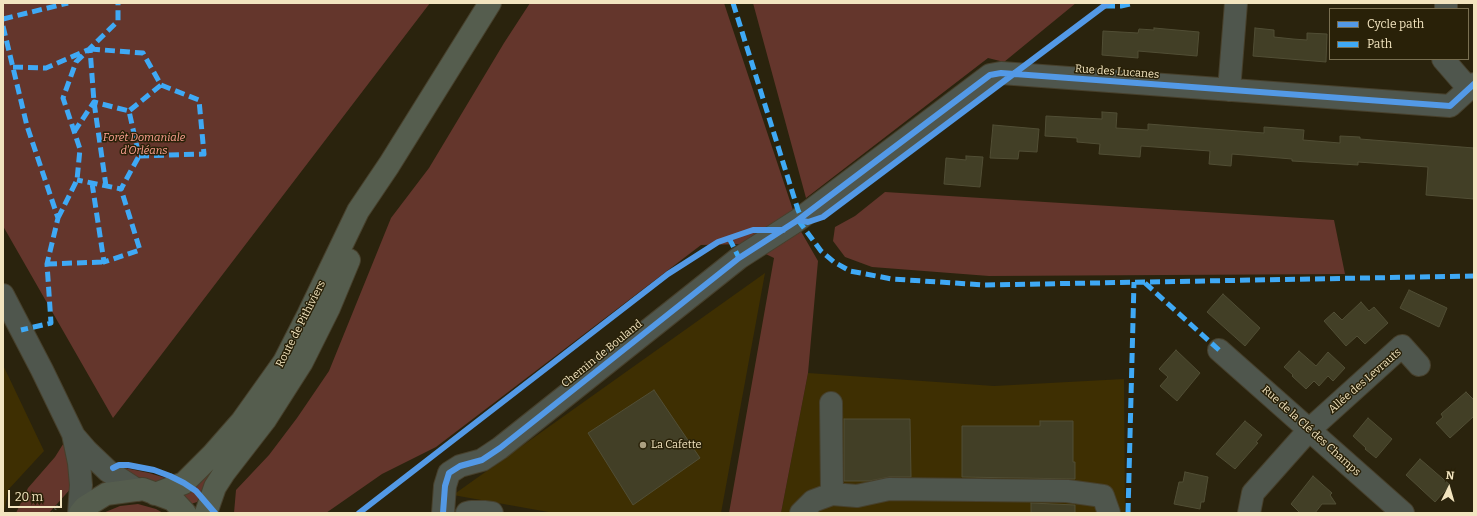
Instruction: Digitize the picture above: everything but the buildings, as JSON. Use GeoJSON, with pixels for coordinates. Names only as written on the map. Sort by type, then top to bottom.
{"type":"FeatureCollection","features":[{"type":"Feature","properties":{"kind":"main road","name":"Route de Pithiviers"},"geometry":{"type":"LineString","coordinates":[[146,492],[184,482],[213,454],[242,421],[284,362],[358,211],[389,165],[490,3]]}},
{"type":"Feature","properties":{"kind":"main road","name":"Route de Pithiviers"},"geometry":{"type":"LineString","coordinates":[[206,513],[215,487],[265,420],[302,362],[329,308],[389,165]]}},
{"type":"Feature","properties":{"kind":"main road"},"geometry":{"type":"LineString","coordinates":[[80,513],[85,507],[106,494],[146,492],[173,500],[185,513]]}},
{"type":"Feature","properties":{"kind":"street"},"geometry":{"type":"LineString","coordinates":[[1229,90],[1236,3]]}},
{"type":"Feature","properties":{"kind":"street"},"geometry":{"type":"LineString","coordinates":[[1444,60],[1471,86]]}},
{"type":"Feature","properties":{"kind":"street","name":"Rue des Lucanes"},"geometry":{"type":"LineString","coordinates":[[798,220],[990,75],[1001,73],[1450,106],[1471,86]]}},
{"type":"Feature","properties":{"kind":"street","name":"Chemin de Bouland"},"geometry":{"type":"LineString","coordinates":[[443,513],[445,486],[449,473],[460,466],[482,460],[500,448],[739,258],[798,220]]}},
{"type":"Feature","properties":{"kind":"street"},"geometry":{"type":"LineString","coordinates":[[3,295],[73,434],[87,451],[108,471],[146,492]]}},
{"type":"Feature","properties":{"kind":"street","name":"Allée des Levrauts"},"geometry":{"type":"LineString","coordinates":[[1309,430],[1402,346],[1419,365]]}},
{"type":"Feature","properties":{"kind":"street","name":"Rue de la Clé des Champs"},"geometry":{"type":"LineString","coordinates":[[1219,350],[1403,513]]}},
{"type":"Feature","properties":{"kind":"street"},"geometry":{"type":"LineString","coordinates":[[831,403],[832,494]]}},
{"type":"Feature","properties":{"kind":"street"},"geometry":{"type":"LineString","coordinates":[[1249,513],[1253,493],[1309,430]]}},
{"type":"Feature","properties":{"kind":"street"},"geometry":{"type":"LineString","coordinates":[[73,434],[79,463],[81,485],[80,513]]}},
{"type":"Feature","properties":{"kind":"street"},"geometry":{"type":"LineString","coordinates":[[801,513],[805,507],[813,501],[832,494],[857,504],[889,489],[1067,491],[1103,496],[1109,513]]}},
{"type":"Feature","properties":{"kind":"street"},"geometry":{"type":"LineString","coordinates":[[467,513],[492,513]]}},
{"type":"Feature","properties":{"kind":"shaded area"},"geometry":{"type":"Polygon","coordinates":[[[765,273],[721,513],[554,513],[453,495],[765,273]]]}},
{"type":"Feature","properties":{"kind":"shaded area"},"geometry":{"type":"Polygon","coordinates":[[[3,365],[44,451],[8,490],[4,513],[3,365]]]}},
{"type":"Feature","properties":{"kind":"shaded area"},"geometry":{"type":"Polygon","coordinates":[[[808,373],[994,386],[1124,379],[1125,513],[781,513],[808,373]]]}},
{"type":"Feature","properties":{"kind":"green space","name":"Forêt Domaniale d'Orléans"},"geometry":{"type":"Polygon","coordinates":[[[3,3],[430,3],[113,418],[3,226],[3,3]]]}},
{"type":"Feature","properties":{"kind":"green space"},"geometry":{"type":"Polygon","coordinates":[[[530,3],[724,3],[799,228],[818,261],[808,373],[781,513],[729,513],[774,258],[745,244],[701,245],[436,447],[382,474],[326,513],[234,513],[236,490],[269,455],[297,418],[329,371],[391,218],[429,168],[504,43],[530,3]]]}},
{"type":"Feature","properties":{"kind":"green space"},"geometry":{"type":"Polygon","coordinates":[[[753,3],[1076,3],[1004,62],[988,58],[806,198],[753,3]]]}},
{"type":"Feature","properties":{"kind":"green space"},"geometry":{"type":"Polygon","coordinates":[[[885,192],[1334,220],[1345,274],[989,276],[872,267],[845,257],[833,241],[835,227],[855,216],[885,192]]]}},
{"type":"Feature","properties":{"kind":"green space"},"geometry":{"type":"Polygon","coordinates":[[[65,441],[73,486],[49,513],[16,513],[28,488],[55,457],[65,441]]]}},
{"type":"Feature","properties":{"kind":"green space"},"geometry":{"type":"Polygon","coordinates":[[[224,459],[197,502],[191,504],[177,490],[224,459]]]}},
{"type":"Feature","properties":{"kind":"green space"},"geometry":{"type":"Polygon","coordinates":[[[120,468],[149,473],[169,479],[150,484],[120,468]]]}},
{"type":"Feature","properties":{"kind":"green space"},"geometry":{"type":"Polygon","coordinates":[[[138,504],[156,509],[163,513],[103,513],[120,506],[138,504]]]}},
{"type":"Feature","properties":{"kind":"marked path"},"geometry":{"type":"LineString","coordinates":[[3,19],[68,3]]}},
{"type":"Feature","properties":{"kind":"marked path"},"geometry":{"type":"LineString","coordinates":[[58,218],[77,180],[80,149],[63,98],[76,62],[118,21],[118,3]]}},
{"type":"Feature","properties":{"kind":"marked path"},"geometry":{"type":"LineString","coordinates":[[733,3],[801,217]]}},
{"type":"Feature","properties":{"kind":"marked path"},"geometry":{"type":"LineString","coordinates":[[1105,6],[1121,6],[1134,3]]}},
{"type":"Feature","properties":{"kind":"marked path"},"geometry":{"type":"LineString","coordinates":[[3,26],[27,126],[58,218],[47,264],[51,323],[21,330]]}},
{"type":"Feature","properties":{"kind":"marked path"},"geometry":{"type":"LineString","coordinates":[[90,49],[143,53],[161,85],[129,111]]}},
{"type":"Feature","properties":{"kind":"marked path"},"geometry":{"type":"LineString","coordinates":[[13,67],[46,68],[90,49],[94,102],[106,186]]}},
{"type":"Feature","properties":{"kind":"marked path"},"geometry":{"type":"LineString","coordinates":[[139,156],[204,154],[199,100],[161,85]]}},
{"type":"Feature","properties":{"kind":"marked path"},"geometry":{"type":"LineString","coordinates":[[74,132],[94,102],[129,111],[139,156],[121,189],[77,180]]}},
{"type":"Feature","properties":{"kind":"marked path"},"geometry":{"type":"LineString","coordinates":[[92,183],[104,262],[140,250],[121,189]]}},
{"type":"Feature","properties":{"kind":"marked path"},"geometry":{"type":"LineString","coordinates":[[798,220],[821,251],[834,262],[850,271],[892,279],[985,285],[1474,276]]}},
{"type":"Feature","properties":{"kind":"marked path"},"geometry":{"type":"LineString","coordinates":[[729,238],[739,258]]}},
{"type":"Feature","properties":{"kind":"marked path"},"geometry":{"type":"LineString","coordinates":[[47,264],[104,262]]}},
{"type":"Feature","properties":{"kind":"marked path"},"geometry":{"type":"LineString","coordinates":[[1128,513],[1134,282]]}},
{"type":"Feature","properties":{"kind":"marked path"},"geometry":{"type":"LineString","coordinates":[[1145,283],[1219,350]]}},
{"type":"Feature","properties":{"kind":"cycle path"},"geometry":{"type":"LineString","coordinates":[[798,220],[808,222],[823,217],[1108,3]]}},
{"type":"Feature","properties":{"kind":"cycle path"},"geometry":{"type":"LineString","coordinates":[[443,513],[445,486],[449,473],[460,466],[482,460],[500,448],[739,258],[798,220],[990,75],[1001,73],[1450,106],[1474,84]]}},
{"type":"Feature","properties":{"kind":"cycle path"},"geometry":{"type":"LineString","coordinates":[[359,513],[668,274],[718,242],[753,230],[783,230]]}},
{"type":"Feature","properties":{"kind":"cycle path"},"geometry":{"type":"LineString","coordinates":[[113,468],[119,465],[128,465],[154,470],[170,476],[196,491],[215,513]]}},
{"type":"Feature","properties":{"kind":"place","name":"La Cafette"},"geometry":{"type":"Point","coordinates":[643,445]}}]}
